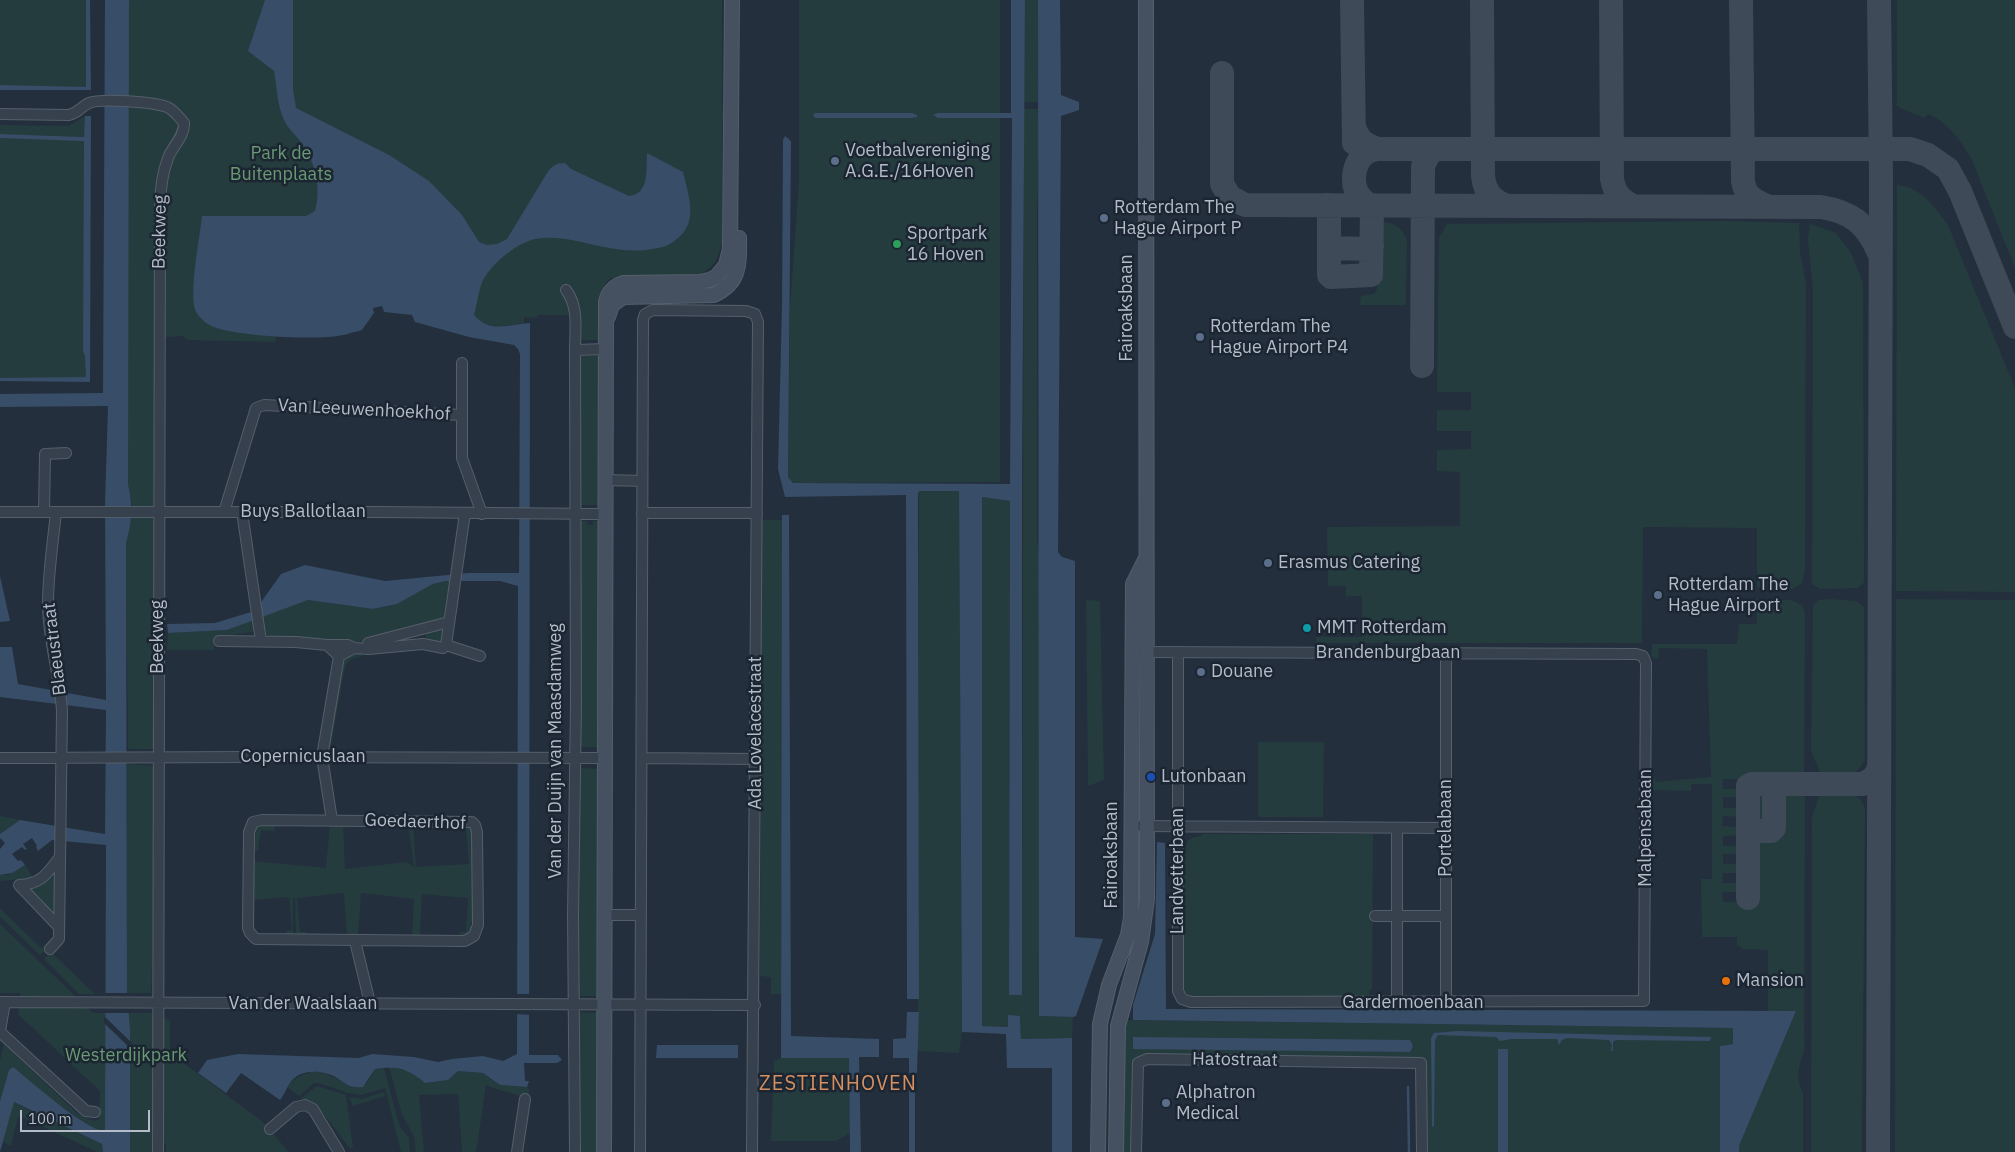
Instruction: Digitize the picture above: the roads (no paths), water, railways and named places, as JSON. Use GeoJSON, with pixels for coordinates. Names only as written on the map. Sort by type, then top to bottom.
{"type":"FeatureCollection","features":[{"type":"Feature","properties":{"kind":"main road"},"geometry":{"type":"LineString","coordinates":[[604,1152],[606,302],[610,292],[618,284],[631,282],[700,282],[716,277],[726,266],[730,249],[732,0]]}},
{"type":"Feature","properties":{"kind":"main road"},"geometry":{"type":"LineString","coordinates":[[606,330],[610,310],[615,302],[623,296],[714,294],[726,288],[736,276],[739,257],[740,0]]}},
{"type":"Feature","properties":{"kind":"main road","name":"Fairoaksbaan"},"geometry":{"type":"LineString","coordinates":[[1116,1152],[1117,1037],[1122,1008],[1141,942],[1147,899],[1145,826],[1147,557],[1146,0]]}},
{"type":"Feature","properties":{"kind":"main road","name":"Fairoaksbaan"},"geometry":{"type":"LineString","coordinates":[[1098,1152],[1100,1024],[1109,985],[1128,935],[1131,918],[1130,826],[1133,584],[1147,557]]}},
{"type":"Feature","properties":{"kind":"street","name":"Beekweg"},"geometry":{"type":"LineString","coordinates":[[0,114],[69,114],[77,113],[87,104],[137,101],[167,107],[180,118],[184,128],[169,156],[160,194],[158,1152]]}},
{"type":"Feature","properties":{"kind":"street","name":"Van der Duijn van Maasdamweg"},"geometry":{"type":"LineString","coordinates":[[566,290],[575,309],[573,914],[575,1152]]}},
{"type":"Feature","properties":{"kind":"street","name":"Ada Lovelacestraat"},"geometry":{"type":"LineString","coordinates":[[642,481],[643,320],[645,314],[653,310],[746,311],[755,314],[758,322],[755,1005],[752,1152]]}},
{"type":"Feature","properties":{"kind":"street"},"geometry":{"type":"LineString","coordinates":[[575,350],[606,348]]}},
{"type":"Feature","properties":{"kind":"street","name":"Van Leeuwenhoekhof"},"geometry":{"type":"LineString","coordinates":[[462,363],[462,458],[482,514]]}},
{"type":"Feature","properties":{"kind":"street","name":"Van Leeuwenhoekhof"},"geometry":{"type":"LineString","coordinates":[[224,512],[256,408],[264,405],[461,415]]}},
{"type":"Feature","properties":{"kind":"street"},"geometry":{"type":"LineString","coordinates":[[44,512],[45,454],[66,453]]}},
{"type":"Feature","properties":{"kind":"street"},"geometry":{"type":"LineString","coordinates":[[606,480],[642,481],[640,1152]]}},
{"type":"Feature","properties":{"kind":"street","name":"Buys Ballotlaan"},"geometry":{"type":"LineString","coordinates":[[0,512],[606,514]]}},
{"type":"Feature","properties":{"kind":"street","name":"Blaeustraat"},"geometry":{"type":"LineString","coordinates":[[56,512],[48,604],[50,636],[60,686],[62,711],[59,927]]}},
{"type":"Feature","properties":{"kind":"street"},"geometry":{"type":"LineString","coordinates":[[242,512],[259,633]]}},
{"type":"Feature","properties":{"kind":"street"},"geometry":{"type":"LineString","coordinates":[[642,513],[757,513]]}},
{"type":"Feature","properties":{"kind":"street"},"geometry":{"type":"LineString","coordinates":[[446,645],[465,514]]}},
{"type":"Feature","properties":{"kind":"street"},"geometry":{"type":"LineString","coordinates":[[219,641],[238,640],[248,642],[259,633],[327,645],[348,645],[368,649],[397,641],[422,629],[449,622]]}},
{"type":"Feature","properties":{"kind":"street"},"geometry":{"type":"LineString","coordinates":[[422,629],[422,644]]}},
{"type":"Feature","properties":{"kind":"street"},"geometry":{"type":"LineString","coordinates":[[397,641],[441,648],[446,645],[480,656]]}},
{"type":"Feature","properties":{"kind":"street"},"geometry":{"type":"LineString","coordinates":[[327,645],[338,656]]}},
{"type":"Feature","properties":{"kind":"street"},"geometry":{"type":"LineString","coordinates":[[338,656],[356,648]]}},
{"type":"Feature","properties":{"kind":"street","name":"Brandenburgbaan"},"geometry":{"type":"LineString","coordinates":[[1132,652],[1636,654],[1643,656]]}},
{"type":"Feature","properties":{"kind":"street","name":"Landvetterbaan"},"geometry":{"type":"LineString","coordinates":[[1178,652],[1178,991],[1182,998]]}},
{"type":"Feature","properties":{"kind":"street","name":"Portelabaan"},"geometry":{"type":"LineString","coordinates":[[1446,653],[1446,1003]]}},
{"type":"Feature","properties":{"kind":"street"},"geometry":{"type":"LineString","coordinates":[[332,820],[322,757],[338,656]]}},
{"type":"Feature","properties":{"kind":"street","name":"Malpensabaan"},"geometry":{"type":"LineString","coordinates":[[1643,656],[1646,663],[1644,1002]]}},
{"type":"Feature","properties":{"kind":"street","name":"Copernicuslaan"},"geometry":{"type":"LineString","coordinates":[[0,758],[606,758]]}},
{"type":"Feature","properties":{"kind":"street"},"geometry":{"type":"LineString","coordinates":[[642,758],[756,759]]}},
{"type":"Feature","properties":{"kind":"street","name":"Goedaerthof"},"geometry":{"type":"LineString","coordinates":[[262,820],[332,820],[467,820],[472,822],[477,828],[478,925],[474,936],[465,941],[262,940],[252,936],[248,928],[250,826],[254,822],[262,820]]}},
{"type":"Feature","properties":{"kind":"street"},"geometry":{"type":"LineString","coordinates":[[1130,826],[1446,828]]}},
{"type":"Feature","properties":{"kind":"street"},"geometry":{"type":"LineString","coordinates":[[1397,1003],[1398,828]]}},
{"type":"Feature","properties":{"kind":"street"},"geometry":{"type":"LineString","coordinates":[[50,949],[59,940],[59,927],[19,885],[31,885],[40,880],[60,858]]}},
{"type":"Feature","properties":{"kind":"street"},"geometry":{"type":"LineString","coordinates":[[606,915],[641,916]]}},
{"type":"Feature","properties":{"kind":"street"},"geometry":{"type":"LineString","coordinates":[[1375,916],[1446,916]]}},
{"type":"Feature","properties":{"kind":"street"},"geometry":{"type":"LineString","coordinates":[[356,941],[370,1003]]}},
{"type":"Feature","properties":{"kind":"street","name":"Gardermoenbaan"},"geometry":{"type":"LineString","coordinates":[[1182,998],[1191,1002],[1644,1002]]}},
{"type":"Feature","properties":{"kind":"street"},"geometry":{"type":"LineString","coordinates":[[2,1002],[0,1031],[86,1111],[95,1112]]}},
{"type":"Feature","properties":{"kind":"street","name":"Van der Waalslaan"},"geometry":{"type":"LineString","coordinates":[[2,1002],[100,1004],[534,1003],[755,1005]]}},
{"type":"Feature","properties":{"kind":"street","name":"Hatostraat"},"geometry":{"type":"LineString","coordinates":[[1136,1152],[1138,1063],[1147,1059],[1421,1063],[1422,1152]]}},
{"type":"Feature","properties":{"kind":"street"},"geometry":{"type":"LineString","coordinates":[[517,1152],[525,1099]]}},
{"type":"Feature","properties":{"kind":"street"},"geometry":{"type":"LineString","coordinates":[[270,1129],[296,1107],[305,1104],[312,1110],[339,1152]]}},
{"type":"Feature","properties":{"kind":"water"},"geometry":{"type":"Polygon","coordinates":[[[86,0],[90,0],[91,90],[0,90],[0,85],[86,87],[86,0]]]}},
{"type":"Feature","properties":{"kind":"water"},"geometry":{"type":"Polygon","coordinates":[[[105,0],[129,0],[128,484],[131,514],[126,543],[127,993],[130,1030],[130,1152],[103,1152],[102,1144],[14,1102],[0,1152],[0,1101],[9,1070],[13,1067],[71,1113],[84,1122],[105,1132],[106,845],[52,840],[38,851],[32,838],[23,844],[27,849],[25,850],[22,847],[12,854],[25,865],[12,873],[0,875],[0,849],[5,843],[0,838],[0,834],[20,820],[105,834],[106,710],[0,697],[0,647],[12,647],[18,684],[106,700],[105,503],[108,406],[0,407],[0,394],[103,393],[105,0]]]}},
{"type":"Feature","properties":{"kind":"water"},"geometry":{"type":"Polygon","coordinates":[[[265,0],[293,0],[293,89],[296,108],[389,155],[429,181],[462,215],[479,242],[487,245],[497,244],[507,239],[547,173],[557,164],[565,163],[571,169],[629,196],[641,191],[644,186],[647,153],[683,172],[686,183],[690,203],[689,221],[686,229],[670,244],[664,247],[636,251],[607,248],[563,239],[549,238],[527,241],[503,257],[489,271],[481,285],[474,315],[480,321],[493,326],[530,323],[529,1055],[558,1055],[562,1060],[557,1063],[524,1063],[525,1081],[529,1081],[527,1087],[500,1085],[483,1073],[458,1071],[448,1080],[425,1083],[402,1069],[383,1068],[375,1069],[363,1087],[349,1085],[326,1073],[306,1073],[294,1078],[280,1100],[241,1073],[226,1093],[198,1073],[207,1060],[238,1054],[359,1058],[372,1054],[414,1057],[438,1062],[483,1056],[503,1061],[517,1054],[518,586],[500,581],[446,581],[433,584],[397,604],[373,609],[308,600],[227,630],[168,633],[167,624],[215,623],[251,612],[259,605],[281,574],[305,565],[385,581],[468,573],[519,573],[520,354],[514,345],[469,337],[415,322],[412,315],[384,312],[382,306],[373,308],[374,313],[362,330],[345,335],[317,338],[272,336],[228,331],[208,324],[196,312],[193,293],[202,216],[306,216],[315,211],[317,203],[317,185],[314,168],[303,145],[284,120],[274,71],[248,51],[265,0]]]}},
{"type":"Feature","properties":{"kind":"water"},"geometry":{"type":"Polygon","coordinates":[[[1011,0],[1025,0],[1022,478],[1022,995],[1009,995],[1010,501],[982,497],[982,1026],[1008,1027],[1008,1015],[1020,1016],[1021,1039],[1072,1038],[1072,1152],[1052,1152],[1052,1068],[1007,1068],[1006,1034],[962,1032],[959,491],[919,491],[918,494],[919,999],[907,999],[906,495],[785,497],[778,469],[782,306],[783,140],[785,136],[791,141],[788,477],[793,483],[1010,484],[1012,118],[938,118],[933,115],[938,113],[1011,113],[1011,0]]]}},
{"type":"Feature","properties":{"kind":"water"},"geometry":{"type":"Polygon","coordinates":[[[1038,0],[1060,0],[1061,95],[1079,102],[1079,110],[1061,116],[1058,552],[1062,557],[1075,561],[1075,937],[1103,939],[1076,1016],[1073,1017],[1039,1016],[1038,0]]]}},
{"type":"Feature","properties":{"kind":"water"},"geometry":{"type":"Polygon","coordinates":[[[815,113],[912,113],[917,115],[917,117],[815,118],[813,115],[815,113]]]}},
{"type":"Feature","properties":{"kind":"water"},"geometry":{"type":"Polygon","coordinates":[[[85,116],[91,116],[90,382],[0,381],[0,378],[86,377],[83,351],[84,142],[0,138],[0,134],[84,137],[85,116]]]}},
{"type":"Feature","properties":{"kind":"water"},"geometry":{"type":"Polygon","coordinates":[[[782,515],[789,515],[791,1036],[879,1039],[879,1057],[859,1057],[861,1152],[850,1152],[849,1058],[781,1058],[782,515]]]}},
{"type":"Feature","properties":{"kind":"water"},"geometry":{"type":"Polygon","coordinates":[[[0,576],[10,621],[0,622],[0,576]]]}},
{"type":"Feature","properties":{"kind":"water"},"geometry":{"type":"Polygon","coordinates":[[[1157,842],[1165,843],[1166,1009],[1796,1011],[1739,1146],[1739,1152],[1720,1152],[1720,1046],[1733,1044],[1733,1028],[1133,1020],[1133,1005],[1155,934],[1157,842]]]}},
{"type":"Feature","properties":{"kind":"water"},"geometry":{"type":"Polygon","coordinates":[[[907,1012],[919,1012],[917,1073],[909,1073],[909,1058],[893,1058],[893,1039],[906,1038],[907,1012]]]}},
{"type":"Feature","properties":{"kind":"water"},"geometry":{"type":"Polygon","coordinates":[[[1457,1031],[1711,1037],[1710,1041],[1616,1040],[1613,1042],[1613,1051],[1611,1051],[1612,1045],[1609,1040],[1567,1038],[1562,1040],[1559,1045],[1557,1039],[1511,1039],[1500,1041],[1496,1037],[1438,1035],[1435,1040],[1434,1126],[1432,1127],[1431,1038],[1434,1033],[1457,1031]]]}},
{"type":"Feature","properties":{"kind":"water"},"geometry":{"type":"Polygon","coordinates":[[[1133,1037],[1410,1040],[1413,1046],[1410,1052],[1133,1049],[1133,1037]]]}},
{"type":"Feature","properties":{"kind":"water"},"geometry":{"type":"Polygon","coordinates":[[[657,1045],[738,1045],[738,1058],[656,1058],[657,1045]]]}},
{"type":"Feature","properties":{"kind":"water"},"geometry":{"type":"Polygon","coordinates":[[[1498,1049],[1508,1049],[1508,1152],[1498,1152],[1498,1049]]]}},
{"type":"Feature","properties":{"kind":"water"},"geometry":{"type":"Polygon","coordinates":[[[915,1089],[915,1152],[909,1152],[909,1090],[915,1089]]]}},
{"type":"Feature","properties":{"kind":"waterway"},"geometry":{"type":"LineString","coordinates":[[1408,1087],[1409,1152]]}},
{"type":"Feature","properties":{"kind":"place","name":"Voetbalvereniging A.G.E./16Hoven"},"geometry":{"type":"Point","coordinates":[835,161]}},
{"type":"Feature","properties":{"kind":"place","name":"Rotterdam The Hague Airport P"},"geometry":{"type":"Point","coordinates":[1104,218]}},
{"type":"Feature","properties":{"kind":"place","name":"Sportpark 16 Hoven"},"geometry":{"type":"Point","coordinates":[897,244]}},
{"type":"Feature","properties":{"kind":"place","name":"Rotterdam The Hague Airport P4"},"geometry":{"type":"Point","coordinates":[1200,337]}},
{"type":"Feature","properties":{"kind":"place","name":"Erasmus Catering"},"geometry":{"type":"Point","coordinates":[1268,563]}},
{"type":"Feature","properties":{"kind":"place","name":"Rotterdam The Hague Airport"},"geometry":{"type":"Point","coordinates":[1658,595]}},
{"type":"Feature","properties":{"kind":"place","name":"MMT Rotterdam"},"geometry":{"type":"Point","coordinates":[1307,628]}},
{"type":"Feature","properties":{"kind":"place","name":"Douane"},"geometry":{"type":"Point","coordinates":[1201,672]}},
{"type":"Feature","properties":{"kind":"place","name":"Lutonbaan"},"geometry":{"type":"Point","coordinates":[1151,777]}},
{"type":"Feature","properties":{"kind":"place","name":"Mansion"},"geometry":{"type":"Point","coordinates":[1726,981]}},
{"type":"Feature","properties":{"kind":"place","name":"Alphatron Medical"},"geometry":{"type":"Point","coordinates":[1166,1103]}},
{"type":"Feature","properties":{"kind":"district","name":"ZESTIENHOVEN"},"geometry":{"type":"Point","coordinates":[838,1084]}},
{"type":"Feature","properties":{"kind":"park label","name":"Park de Buitenplaats"},"geometry":{"type":"Point","coordinates":[281,164]}},
{"type":"Feature","properties":{"kind":"park label","name":"Westerdijkpark"},"geometry":{"type":"Point","coordinates":[126,1056]}}]}
